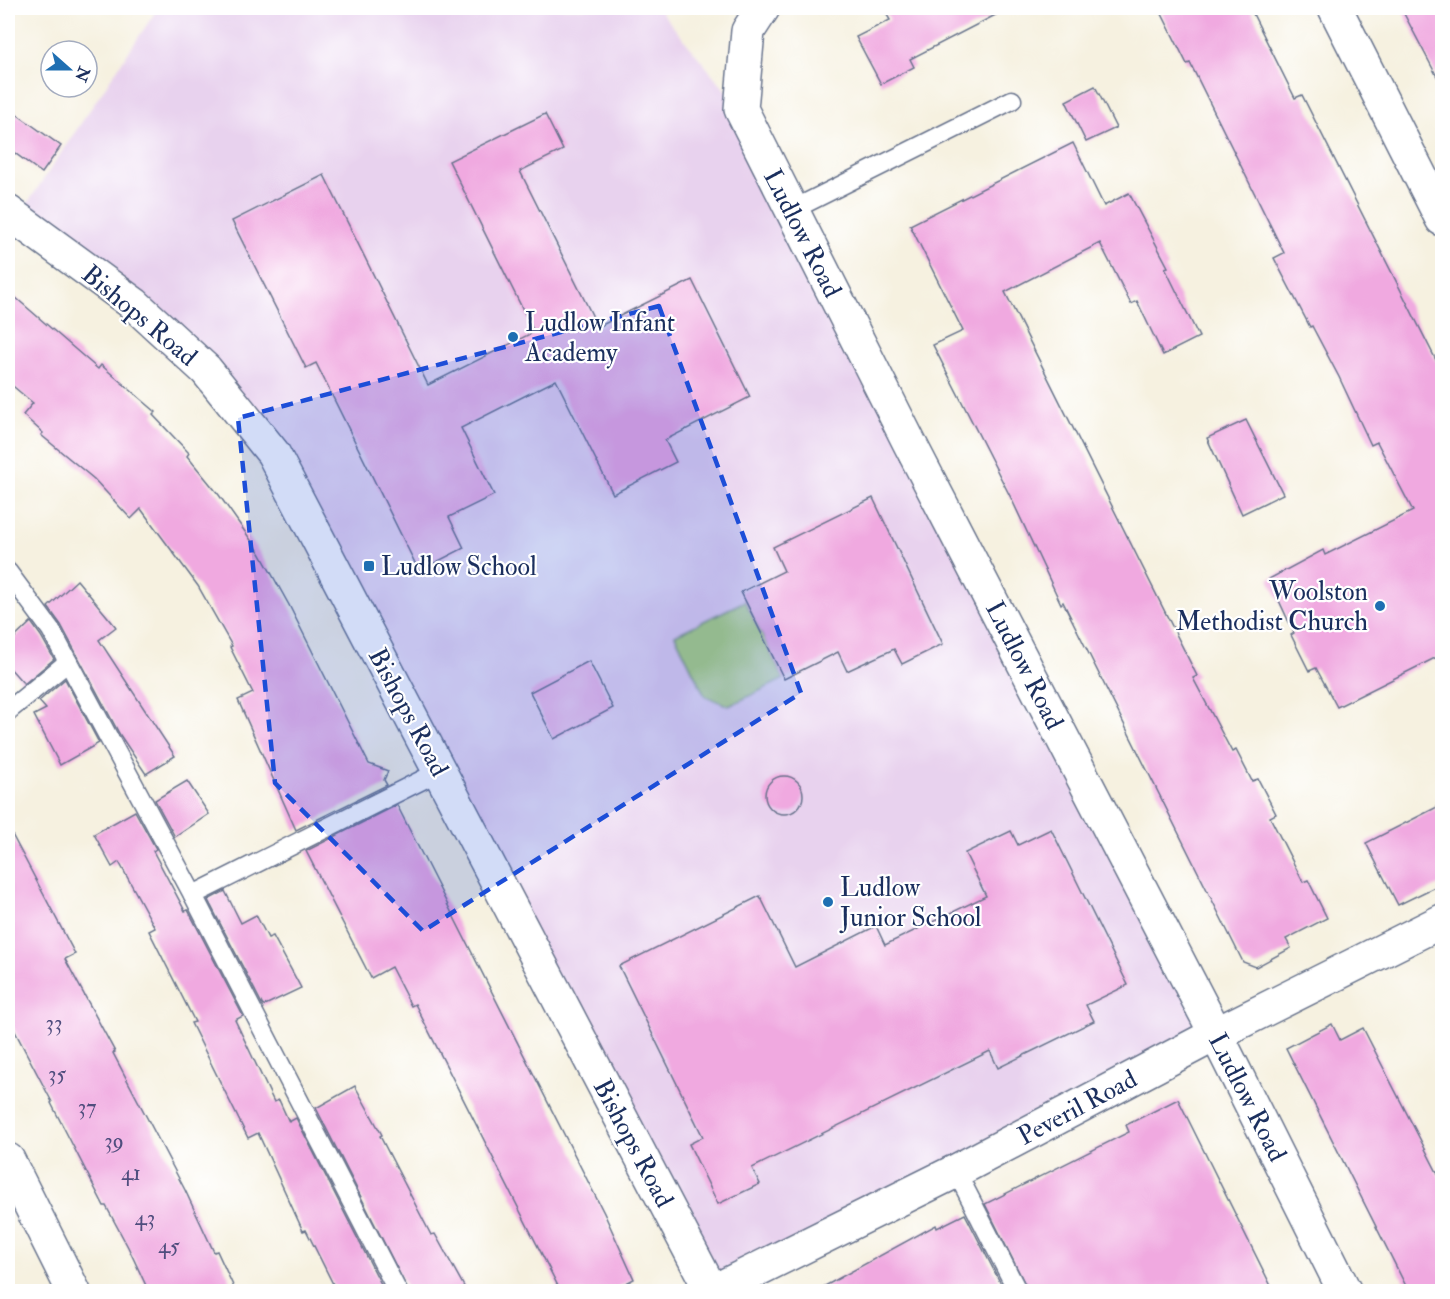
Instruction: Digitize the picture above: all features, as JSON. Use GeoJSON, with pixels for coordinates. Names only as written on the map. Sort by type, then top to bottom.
{"type":"FeatureCollection","features":[{"type":"Feature","properties":{"kind":"street"},"geometry":{"type":"LineString","coordinates":[[1335,8],[1443,219]]}},
{"type":"Feature","properties":{"kind":"street","name":"Ludlow Road"},"geometry":{"type":"LineString","coordinates":[[755,19],[741,109],[910,444],[1216,1034],[1345,1292]]}},
{"type":"Feature","properties":{"kind":"street","name":"Bishops Road"},"geometry":{"type":"LineString","coordinates":[[8,212],[135,304],[206,370],[273,453],[712,1291]]}},
{"type":"Feature","properties":{"kind":"street","name":"Peveril Road"},"geometry":{"type":"LineString","coordinates":[[712,1291],[956,1171],[1216,1034],[1443,921]]}},
{"type":"Feature","properties":{"kind":"street"},"geometry":{"type":"LineString","coordinates":[[8,1160],[74,1292]]}},
{"type":"Feature","properties":{"kind":"lane"},"geometry":{"type":"LineString","coordinates":[[792,210],[1012,100]]}},
{"type":"Feature","properties":{"kind":"lane"},"geometry":{"type":"LineString","coordinates":[[8,572],[51,630],[193,895],[398,1292]]}},
{"type":"Feature","properties":{"kind":"lane"},"geometry":{"type":"LineString","coordinates":[[8,711],[68,663]]}},
{"type":"Feature","properties":{"kind":"lane"},"geometry":{"type":"LineString","coordinates":[[193,895],[440,771]]}},
{"type":"Feature","properties":{"kind":"lane"},"geometry":{"type":"LineString","coordinates":[[956,1171],[1018,1292]]}},
{"type":"Feature","properties":{"kind":"highlighted area"},"geometry":{"type":"Polygon","coordinates":[[[659,306],[801,693],[423,931],[275,783],[238,418],[659,306]]]}},
{"type":"Feature","properties":{"kind":"shaded area"},"geometry":{"type":"Polygon","coordinates":[[[158,8],[658,8],[741,109],[1216,1034],[712,1291],[273,453],[17,219],[158,8]]]}},
{"type":"Feature","properties":{"kind":"green space"},"geometry":{"type":"Polygon","coordinates":[[[745,601],[784,679],[729,706],[705,696],[675,635],[745,601]]]}},
{"type":"Feature","properties":{"kind":"building"},"geometry":{"type":"Polygon","coordinates":[[[883,8],[1009,8],[910,59],[914,67],[881,84],[856,37],[890,20],[883,8]]]}},
{"type":"Feature","properties":{"kind":"building"},"geometry":{"type":"Polygon","coordinates":[[[1159,8],[1250,8],[1295,98],[1302,95],[1443,374],[1443,654],[1337,707],[1316,668],[1309,671],[1291,635],[1294,633],[1269,579],[1323,550],[1325,555],[1413,511],[1377,442],[1371,445],[1339,377],[1274,258],[1284,253],[1190,63],[1187,64],[1159,8]]]}},
{"type":"Feature","properties":{"kind":"building"},"geometry":{"type":"Polygon","coordinates":[[[1401,8],[1443,8],[1443,88],[1401,8]]]}},
{"type":"Feature","properties":{"kind":"building"},"geometry":{"type":"Polygon","coordinates":[[[1095,86],[1116,128],[1086,142],[1066,101],[1095,86]]]}},
{"type":"Feature","properties":{"kind":"building"},"geometry":{"type":"Polygon","coordinates":[[[8,108],[61,146],[42,173],[8,148],[8,108]]]}},
{"type":"Feature","properties":{"kind":"building"},"geometry":{"type":"Polygon","coordinates":[[[545,114],[563,150],[520,171],[598,327],[692,280],[750,397],[665,440],[676,462],[613,494],[556,380],[461,428],[494,495],[449,517],[464,548],[419,571],[316,363],[306,368],[232,221],[324,175],[428,385],[534,332],[449,161],[545,114]]]}},
{"type":"Feature","properties":{"kind":"building"},"geometry":{"type":"Polygon","coordinates":[[[1073,143],[1104,206],[1129,193],[1168,267],[1165,268],[1199,337],[1163,355],[1137,301],[1131,304],[1100,243],[1005,292],[1197,676],[1193,678],[1232,752],[1236,750],[1252,781],[1258,779],[1276,814],[1270,817],[1303,882],[1308,880],[1327,918],[1286,939],[1291,948],[1256,967],[1243,962],[1063,602],[1061,604],[1012,500],[933,345],[963,331],[910,225],[1073,143]]]}},
{"type":"Feature","properties":{"kind":"building"},"geometry":{"type":"Polygon","coordinates":[[[8,291],[98,369],[101,365],[156,412],[153,415],[189,453],[187,456],[219,495],[260,553],[289,605],[369,764],[388,771],[384,780],[387,785],[296,830],[238,700],[253,693],[230,647],[232,646],[198,586],[141,509],[131,519],[94,479],[41,435],[43,433],[23,415],[33,403],[8,382],[8,291]]]}},
{"type":"Feature","properties":{"kind":"building"},"geometry":{"type":"Polygon","coordinates":[[[1246,420],[1283,494],[1242,514],[1207,438],[1246,420]]]}},
{"type":"Feature","properties":{"kind":"building"},"geometry":{"type":"Polygon","coordinates":[[[873,498],[943,644],[902,664],[894,649],[847,671],[838,652],[784,679],[741,592],[784,571],[773,547],[873,498]]]}},
{"type":"Feature","properties":{"kind":"building"},"geometry":{"type":"Polygon","coordinates":[[[77,580],[116,627],[99,640],[175,756],[146,774],[120,735],[61,625],[48,607],[77,580]]]}},
{"type":"Feature","properties":{"kind":"building"},"geometry":{"type":"Polygon","coordinates":[[[31,622],[54,659],[24,684],[8,666],[8,644],[31,622]]]}},
{"type":"Feature","properties":{"kind":"building"},"geometry":{"type":"Polygon","coordinates":[[[589,661],[613,708],[554,739],[530,692],[589,661]]]}},
{"type":"Feature","properties":{"kind":"building"},"geometry":{"type":"Polygon","coordinates":[[[65,679],[99,743],[60,765],[34,715],[46,709],[39,701],[65,679]]]}},
{"type":"Feature","properties":{"kind":"building"},"geometry":{"type":"Polygon","coordinates":[[[784,776],[797,782],[803,795],[797,808],[784,814],[771,808],[765,795],[771,782],[784,776]]]}},
{"type":"Feature","properties":{"kind":"building"},"geometry":{"type":"Polygon","coordinates":[[[187,781],[209,814],[175,837],[155,800],[187,781]]]}},
{"type":"Feature","properties":{"kind":"building"},"geometry":{"type":"Polygon","coordinates":[[[1443,804],[1443,883],[1398,905],[1366,843],[1443,804]]]}},
{"type":"Feature","properties":{"kind":"building"},"geometry":{"type":"Polygon","coordinates":[[[397,805],[604,1213],[634,1279],[609,1292],[561,1292],[415,1004],[411,1006],[391,967],[371,978],[306,851],[397,805]]]}},
{"type":"Feature","properties":{"kind":"building"},"geometry":{"type":"Polygon","coordinates":[[[135,811],[156,849],[153,851],[185,911],[188,910],[243,1016],[235,1020],[274,1102],[279,1100],[289,1122],[296,1118],[385,1292],[337,1292],[306,1230],[303,1231],[258,1133],[248,1138],[191,1023],[195,1022],[149,931],[155,928],[119,862],[112,867],[94,834],[135,811]]]}},
{"type":"Feature","properties":{"kind":"building"},"geometry":{"type":"Polygon","coordinates":[[[8,827],[75,954],[65,959],[115,1052],[113,1053],[185,1190],[214,1252],[217,1251],[236,1292],[149,1292],[128,1247],[104,1206],[8,1018],[8,827]]]}},
{"type":"Feature","properties":{"kind":"building"},"geometry":{"type":"Polygon","coordinates":[[[1051,829],[1128,985],[1086,1005],[1094,1021],[998,1068],[990,1051],[752,1168],[760,1184],[718,1204],[689,1144],[703,1137],[619,966],[760,896],[795,967],[876,926],[885,945],[986,896],[965,853],[1011,831],[1018,845],[1051,829]]]}},
{"type":"Feature","properties":{"kind":"building"},"geometry":{"type":"Polygon","coordinates":[[[225,891],[241,923],[256,915],[268,938],[273,936],[301,988],[263,1006],[208,900],[225,891]]]}},
{"type":"Feature","properties":{"kind":"building"},"geometry":{"type":"Polygon","coordinates":[[[1332,1024],[1340,1040],[1363,1028],[1443,1184],[1443,1292],[1409,1292],[1286,1048],[1332,1024]]]}},
{"type":"Feature","properties":{"kind":"building"},"geometry":{"type":"Polygon","coordinates":[[[355,1086],[431,1235],[435,1234],[467,1292],[409,1292],[316,1108],[355,1086]]]}},
{"type":"Feature","properties":{"kind":"building"},"geometry":{"type":"Polygon","coordinates":[[[1178,1099],[1274,1292],[1029,1292],[985,1204],[1129,1132],[1126,1125],[1178,1099]]]}},
{"type":"Feature","properties":{"kind":"building"},"geometry":{"type":"Polygon","coordinates":[[[965,1214],[1005,1292],[814,1292],[936,1225],[937,1228],[965,1214]]]}},
{"type":"Feature","properties":{"kind":"place","name":"Ludlow Infant Academy"},"geometry":{"type":"Point","coordinates":[513,337]}},
{"type":"Feature","properties":{"kind":"place","name":"Ludlow School"},"geometry":{"type":"Point","coordinates":[369,566]}},
{"type":"Feature","properties":{"kind":"place","name":"Woolston Methodist Church"},"geometry":{"type":"Point","coordinates":[1380,606]}},
{"type":"Feature","properties":{"kind":"place","name":"Ludlow Junior School"},"geometry":{"type":"Point","coordinates":[828,902]}}]}
